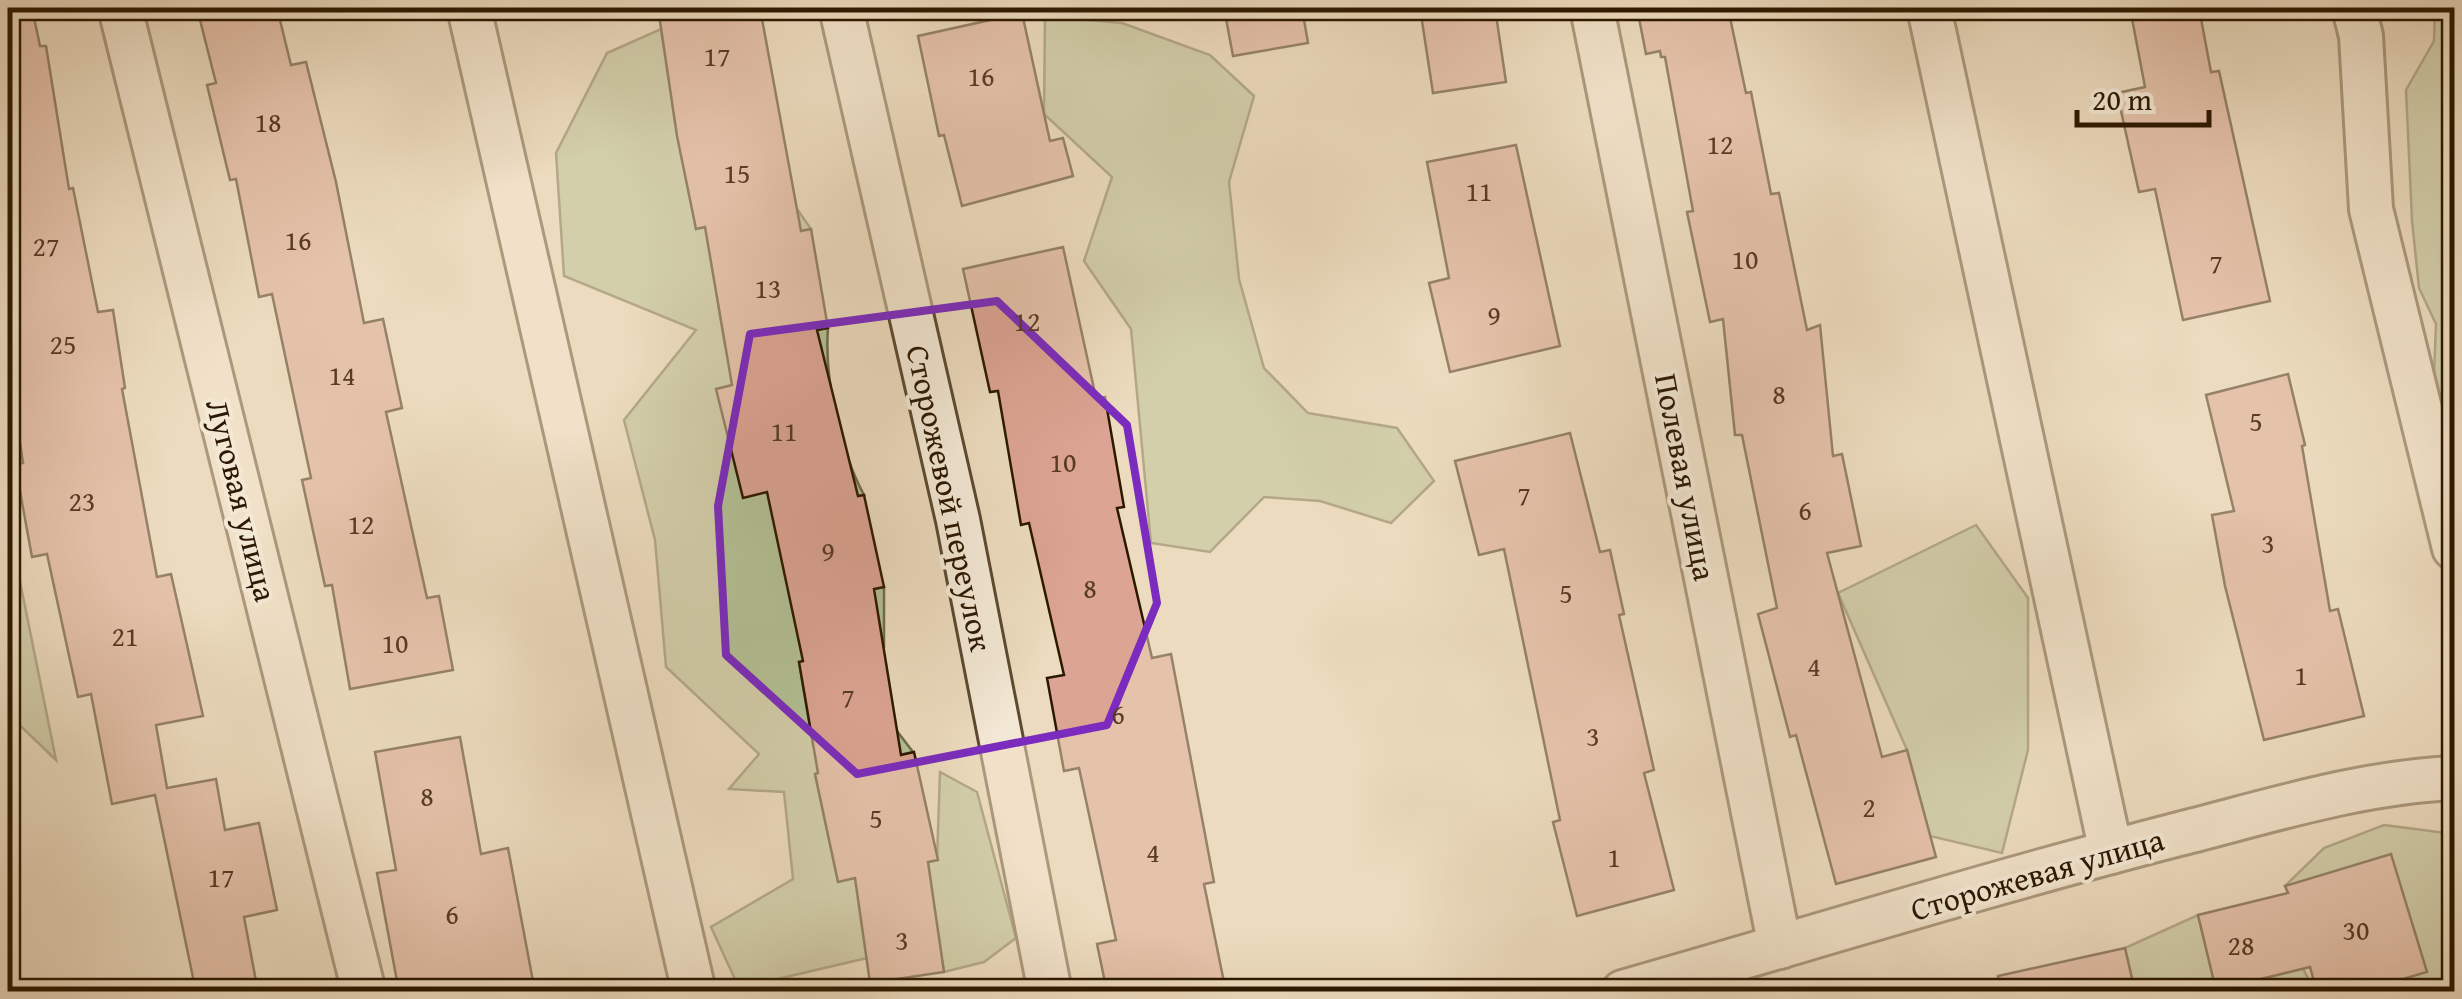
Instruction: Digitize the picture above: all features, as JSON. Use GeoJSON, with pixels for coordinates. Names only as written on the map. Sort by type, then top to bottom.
{"type":"FeatureCollection","features":[{"type":"Feature","properties":{"kind":"street","name":"Луговая улица"},"geometry":{"type":"LineString","coordinates":[[120,8],[364,992]]}},
{"type":"Feature","properties":{"kind":"street"},"geometry":{"type":"LineString","coordinates":[[469,8],[694,992]]}},
{"type":"Feature","properties":{"kind":"street","name":"Сторожевой переулок"},"geometry":{"type":"LineString","coordinates":[[841,8],[958,520],[1050,992]]}},
{"type":"Feature","properties":{"kind":"street","name":"Полевая улица"},"geometry":{"type":"LineString","coordinates":[[1592,8],[1780,947]]}},
{"type":"Feature","properties":{"kind":"street"},"geometry":{"type":"LineString","coordinates":[[1928,8],[2111,852]]}},
{"type":"Feature","properties":{"kind":"street"},"geometry":{"type":"LineString","coordinates":[[2354,8],[2361,36],[2371,208],[2454,548]]}},
{"type":"Feature","properties":{"kind":"street","name":"Сторожевая улица"},"geometry":{"type":"LineString","coordinates":[[1624,992],[2111,852],[2343,792],[2454,778]]}},
{"type":"Feature","properties":{"kind":"highlighted area"},"geometry":{"type":"Polygon","coordinates":[[[997,301],[1127,425],[1157,603],[1107,725],[857,774],[726,655],[718,506],[750,334],[997,301]]]}},
{"type":"Feature","properties":{"kind":"green space"},"geometry":{"type":"Polygon","coordinates":[[[2435,8],[2454,8],[2454,440],[2446,428],[2434,375],[2436,324],[2419,288],[2406,90],[2434,41],[2435,8]]]}},
{"type":"Feature","properties":{"kind":"green space"},"geometry":{"type":"Polygon","coordinates":[[[1045,16],[1122,23],[1210,55],[1254,96],[1229,182],[1239,279],[1264,368],[1308,413],[1397,428],[1434,481],[1391,523],[1320,501],[1264,497],[1210,552],[1151,543],[1131,329],[1084,261],[1112,177],[1044,114],[1045,16]]]}},
{"type":"Feature","properties":{"kind":"green space"},"geometry":{"type":"Polygon","coordinates":[[[661,29],[696,229],[797,209],[811,229],[709,247],[725,345],[828,328],[836,414],[864,495],[773,513],[792,606],[884,587],[884,647],[799,662],[813,745],[897,731],[913,752],[815,774],[838,881],[937,860],[940,772],[977,792],[1016,938],[984,962],[944,972],[934,909],[867,958],[739,988],[711,927],[793,879],[784,792],[729,789],[759,754],[666,667],[655,540],[624,420],[696,330],[564,276],[556,153],[607,53],[661,29]]]}},
{"type":"Feature","properties":{"kind":"green space"},"geometry":{"type":"Polygon","coordinates":[[[8,522],[56,760],[8,714],[8,522]]]}},
{"type":"Feature","properties":{"kind":"green space"},"geometry":{"type":"Polygon","coordinates":[[[1976,525],[2028,598],[2028,750],[2002,853],[1930,836],[1907,750],[1838,593],[1976,525]]]}},
{"type":"Feature","properties":{"kind":"green space"},"geometry":{"type":"Polygon","coordinates":[[[2384,825],[2454,834],[2454,991],[2359,991],[2285,886],[2324,848],[2384,825]]]}},
{"type":"Feature","properties":{"kind":"green space"},"geometry":{"type":"Polygon","coordinates":[[[2265,899],[2315,991],[2135,991],[2125,948],[2198,915],[2216,990],[2283,973],[2265,899]]]}},
{"type":"Feature","properties":{"kind":"building"},"geometry":{"type":"Polygon","coordinates":[[[8,8],[32,8],[40,46],[46,46],[69,189],[73,188],[98,312],[113,310],[125,388],[122,389],[157,577],[171,574],[203,716],[156,725],[167,788],[216,779],[225,830],[259,823],[277,910],[244,917],[258,992],[196,992],[155,795],[112,804],[91,694],[78,697],[47,554],[32,557],[15,464],[23,463],[8,360],[8,8]]]}},
{"type":"Feature","properties":{"kind":"building"},"geometry":{"type":"Polygon","coordinates":[[[197,8],[277,8],[291,65],[306,62],[336,182],[364,323],[383,319],[402,408],[386,412],[427,598],[439,596],[453,670],[350,689],[332,585],[325,586],[302,480],[311,478],[272,294],[259,297],[236,179],[230,180],[207,85],[216,83],[197,8]]]}},
{"type":"Feature","properties":{"kind":"building"},"geometry":{"type":"Polygon","coordinates":[[[658,8],[760,8],[801,231],[811,229],[828,328],[817,330],[858,496],[864,495],[884,587],[874,589],[901,755],[914,752],[938,860],[928,862],[944,972],[870,983],[855,878],[838,882],[815,774],[818,773],[799,662],[803,661],[767,492],[743,498],[716,389],[732,385],[705,227],[696,229],[677,136],[658,8]]]}},
{"type":"Feature","properties":{"kind":"building"},"geometry":{"type":"Polygon","coordinates":[[[1224,8],[1302,8],[1308,43],[1233,56],[1224,8]]]}},
{"type":"Feature","properties":{"kind":"building"},"geometry":{"type":"Polygon","coordinates":[[[1420,8],[1495,8],[1506,82],[1433,93],[1420,8]]]}},
{"type":"Feature","properties":{"kind":"building"},"geometry":{"type":"Polygon","coordinates":[[[1637,8],[1728,8],[1746,93],[1751,92],[1771,194],[1779,193],[1807,330],[1820,325],[1833,456],[1842,454],[1861,546],[1827,553],[1882,757],[1907,750],[1936,857],[1836,884],[1796,735],[1790,737],[1758,614],[1777,608],[1742,435],[1735,435],[1723,319],[1710,322],[1687,212],[1693,211],[1665,57],[1661,57],[1660,51],[1646,54],[1637,8]]]}},
{"type":"Feature","properties":{"kind":"building"},"geometry":{"type":"Polygon","coordinates":[[[2130,8],[2199,8],[2211,72],[2219,71],[2270,301],[2183,320],[2155,189],[2139,192],[2117,93],[2145,87],[2130,8]]]}},
{"type":"Feature","properties":{"kind":"building"},"geometry":{"type":"Polygon","coordinates":[[[1022,13],[1050,141],[1063,138],[1073,176],[962,206],[944,135],[939,136],[918,36],[1022,13]]]}},
{"type":"Feature","properties":{"kind":"building"},"geometry":{"type":"Polygon","coordinates":[[[1516,145],[1560,346],[1450,372],[1429,283],[1449,278],[1427,162],[1516,145]]]}},
{"type":"Feature","properties":{"kind":"building"},"geometry":{"type":"Polygon","coordinates":[[[1063,247],[1096,398],[1105,397],[1124,507],[1117,508],[1152,658],[1171,654],[1214,882],[1204,884],[1226,992],[1107,992],[1097,944],[1116,940],[1079,768],[1064,771],[1047,678],[1064,675],[1029,523],[1021,525],[998,391],[990,392],[963,269],[1063,247]]]}},
{"type":"Feature","properties":{"kind":"building"},"geometry":{"type":"Polygon","coordinates":[[[2288,374],[2305,445],[2302,446],[2330,611],[2338,609],[2364,716],[2264,740],[2225,586],[2212,515],[2234,511],[2206,395],[2288,374]]]}},
{"type":"Feature","properties":{"kind":"building"},"geometry":{"type":"Polygon","coordinates":[[[1570,433],[1600,552],[1610,550],[1624,614],[1619,615],[1654,770],[1644,773],[1674,890],[1577,916],[1553,822],[1560,820],[1504,549],[1479,555],[1455,461],[1570,433]]]}},
{"type":"Feature","properties":{"kind":"building"},"geometry":{"type":"Polygon","coordinates":[[[460,737],[481,854],[508,848],[535,992],[399,992],[377,873],[396,870],[375,752],[460,737]]]}},
{"type":"Feature","properties":{"kind":"building"},"geometry":{"type":"Polygon","coordinates":[[[2391,854],[2427,972],[2359,992],[2317,992],[2310,967],[2216,990],[2198,915],[2288,893],[2285,886],[2391,854]]]}},
{"type":"Feature","properties":{"kind":"building"},"geometry":{"type":"Polygon","coordinates":[[[2125,948],[2135,992],[1999,992],[1998,976],[2125,948]]]}}]}
